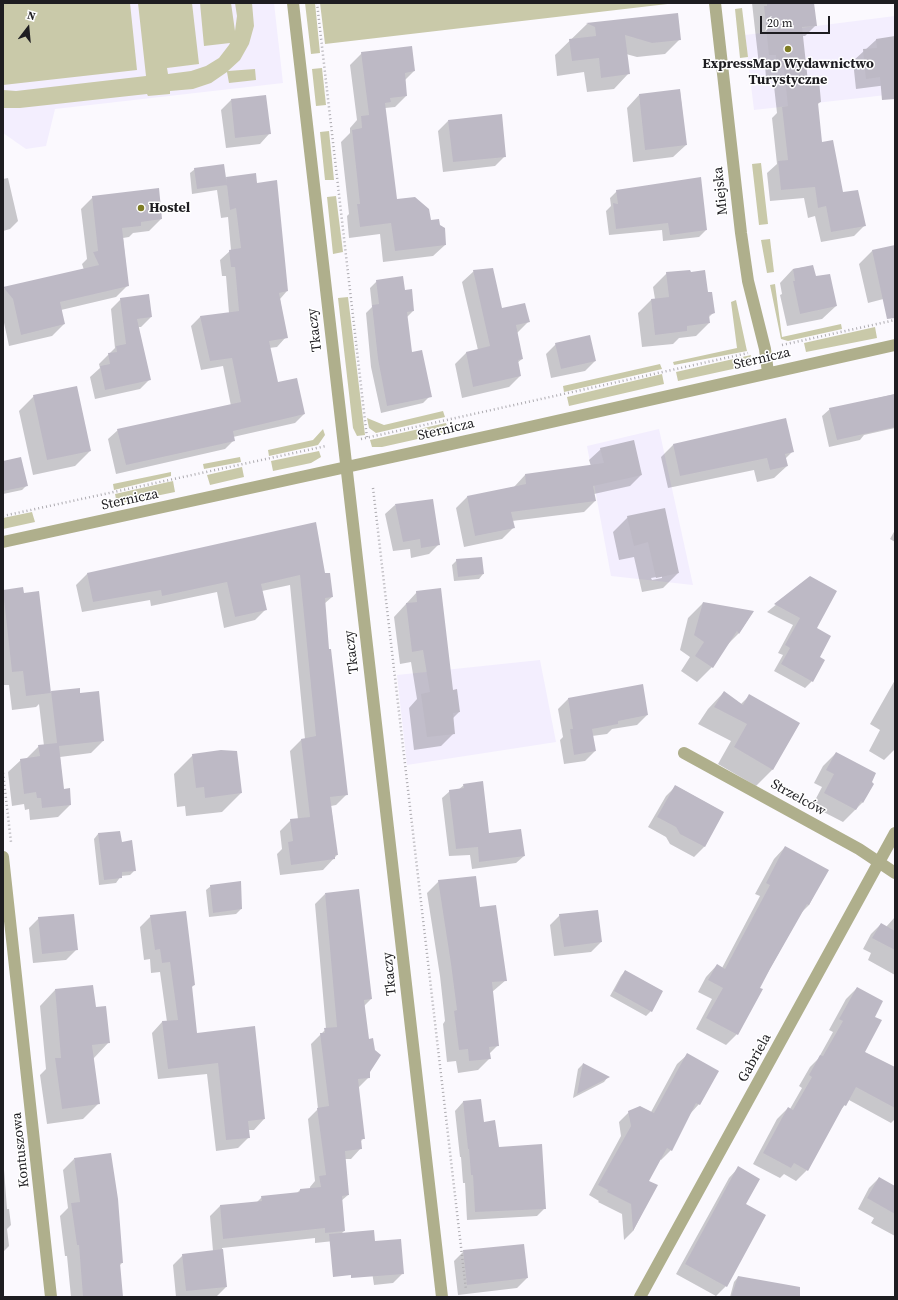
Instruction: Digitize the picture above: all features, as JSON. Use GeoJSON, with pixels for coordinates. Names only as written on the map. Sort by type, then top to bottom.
{"type":"FeatureCollection","features":[{"type":"Feature","properties":{"kind":"street","name":"Tkaczy"},"geometry":{"type":"LineString","coordinates":[[293,3],[442,1297]]}},
{"type":"Feature","properties":{"kind":"street","name":"Miejska"},"geometry":{"type":"LineString","coordinates":[[715,3],[741,233],[748,281],[765,349],[768,373]]}},
{"type":"Feature","properties":{"kind":"street","name":"Sternicza"},"geometry":{"type":"LineString","coordinates":[[3,542],[346,468],[895,345]]}},
{"type":"Feature","properties":{"kind":"street","name":"Strzelców"},"geometry":{"type":"LineString","coordinates":[[684,753],[859,849],[879,864],[895,873]]}},
{"type":"Feature","properties":{"kind":"street","name":"Gabriela"},"geometry":{"type":"LineString","coordinates":[[640,1297],[895,833]]}},
{"type":"Feature","properties":{"kind":"street","name":"Kontuszowa"},"geometry":{"type":"LineString","coordinates":[[3,857],[51,1297]]}},
{"type":"Feature","properties":{"kind":"path"},"geometry":{"type":"LineString","coordinates":[[317,3],[367,438]]}},
{"type":"Feature","properties":{"kind":"path"},"geometry":{"type":"LineString","coordinates":[[777,346],[895,320]]}},
{"type":"Feature","properties":{"kind":"path"},"geometry":{"type":"LineString","coordinates":[[3,516],[367,438],[753,352]]}},
{"type":"Feature","properties":{"kind":"path"},"geometry":{"type":"LineString","coordinates":[[373,488],[466,1290]]}},
{"type":"Feature","properties":{"kind":"shaded area"},"geometry":{"type":"Polygon","coordinates":[[[3,3],[274,3],[283,83],[55,109],[46,146],[26,149],[3,133],[3,3]]]}},
{"type":"Feature","properties":{"kind":"shaded area"},"geometry":{"type":"Polygon","coordinates":[[[895,16],[895,94],[754,110],[745,35],[895,16]]]}},
{"type":"Feature","properties":{"kind":"shaded area"},"geometry":{"type":"Polygon","coordinates":[[[659,429],[693,585],[611,576],[587,446],[659,429]]]}},
{"type":"Feature","properties":{"kind":"shaded area"},"geometry":{"type":"Polygon","coordinates":[[[540,660],[556,742],[407,765],[397,675],[540,660]]]}},
{"type":"Feature","properties":{"kind":"green space"},"geometry":{"type":"Polygon","coordinates":[[[3,3],[130,3],[137,70],[3,85],[3,3]]]}},
{"type":"Feature","properties":{"kind":"green space"},"geometry":{"type":"Polygon","coordinates":[[[138,3],[192,3],[199,64],[167,68],[168,74],[191,71],[206,66],[219,58],[230,43],[204,46],[200,3],[231,3],[235,31],[237,16],[235,3],[252,3],[254,26],[249,44],[240,60],[228,71],[255,69],[256,80],[229,83],[227,72],[211,83],[193,89],[170,91],[170,94],[148,96],[147,94],[20,108],[3,108],[3,90],[16,91],[146,76],[138,3]]]}},
{"type":"Feature","properties":{"kind":"green space"},"geometry":{"type":"Polygon","coordinates":[[[305,3],[315,3],[320,53],[311,54],[305,3]]]}},
{"type":"Feature","properties":{"kind":"green space"},"geometry":{"type":"Polygon","coordinates":[[[320,3],[676,3],[325,44],[320,3]]]}},
{"type":"Feature","properties":{"kind":"green space"},"geometry":{"type":"Polygon","coordinates":[[[742,8],[748,57],[740,58],[735,9],[742,8]]]}},
{"type":"Feature","properties":{"kind":"green space"},"geometry":{"type":"Polygon","coordinates":[[[322,68],[326,105],[316,106],[312,69],[322,68]]]}},
{"type":"Feature","properties":{"kind":"green space"},"geometry":{"type":"Polygon","coordinates":[[[329,131],[334,180],[325,180],[320,132],[329,131]]]}},
{"type":"Feature","properties":{"kind":"green space"},"geometry":{"type":"Polygon","coordinates":[[[761,163],[768,224],[759,225],[752,164],[761,163]]]}},
{"type":"Feature","properties":{"kind":"green space"},"geometry":{"type":"Polygon","coordinates":[[[336,196],[343,252],[333,254],[327,197],[336,196]]]}},
{"type":"Feature","properties":{"kind":"green space"},"geometry":{"type":"Polygon","coordinates":[[[770,239],[774,272],[767,273],[761,240],[770,239]]]}},
{"type":"Feature","properties":{"kind":"green space"},"geometry":{"type":"Polygon","coordinates":[[[775,284],[782,337],[841,324],[842,329],[788,341],[781,339],[770,285],[775,284]]]}},
{"type":"Feature","properties":{"kind":"green space"},"geometry":{"type":"Polygon","coordinates":[[[348,297],[365,435],[357,436],[353,428],[338,298],[348,297]]]}},
{"type":"Feature","properties":{"kind":"green space"},"geometry":{"type":"Polygon","coordinates":[[[736,300],[747,351],[674,365],[673,362],[737,348],[731,302],[736,300]]]}},
{"type":"Feature","properties":{"kind":"green space"},"geometry":{"type":"Polygon","coordinates":[[[875,327],[877,338],[806,352],[804,343],[875,327]]]}},
{"type":"Feature","properties":{"kind":"green space"},"geometry":{"type":"Polygon","coordinates":[[[751,355],[749,361],[742,367],[678,381],[676,372],[751,355]]]}},
{"type":"Feature","properties":{"kind":"green space"},"geometry":{"type":"Polygon","coordinates":[[[660,364],[662,369],[564,392],[563,386],[660,364]]]}},
{"type":"Feature","properties":{"kind":"green space"},"geometry":{"type":"Polygon","coordinates":[[[662,374],[664,384],[569,406],[567,397],[662,374]]]}},
{"type":"Feature","properties":{"kind":"green space"},"geometry":{"type":"Polygon","coordinates":[[[443,411],[445,417],[376,433],[369,428],[367,418],[384,425],[443,411]]]}},
{"type":"Feature","properties":{"kind":"green space"},"geometry":{"type":"Polygon","coordinates":[[[446,423],[449,432],[382,447],[372,447],[370,440],[446,423]]]}},
{"type":"Feature","properties":{"kind":"green space"},"geometry":{"type":"Polygon","coordinates":[[[323,429],[325,435],[318,445],[269,456],[268,450],[313,440],[323,429]]]}},
{"type":"Feature","properties":{"kind":"green space"},"geometry":{"type":"Polygon","coordinates":[[[319,451],[321,457],[311,463],[273,471],[271,461],[319,451]]]}},
{"type":"Feature","properties":{"kind":"green space"},"geometry":{"type":"Polygon","coordinates":[[[240,457],[241,462],[204,469],[203,464],[240,457]]]}},
{"type":"Feature","properties":{"kind":"green space"},"geometry":{"type":"Polygon","coordinates":[[[242,467],[244,477],[210,485],[207,475],[242,467]]]}},
{"type":"Feature","properties":{"kind":"green space"},"geometry":{"type":"Polygon","coordinates":[[[171,472],[171,476],[114,490],[113,484],[171,472]]]}},
{"type":"Feature","properties":{"kind":"green space"},"geometry":{"type":"Polygon","coordinates":[[[173,481],[175,492],[117,504],[115,494],[173,481]]]}},
{"type":"Feature","properties":{"kind":"green space"},"geometry":{"type":"Polygon","coordinates":[[[32,512],[35,522],[3,529],[3,518],[32,512]]]}},
{"type":"Feature","properties":{"kind":"building"},"geometry":{"type":"Polygon","coordinates":[[[767,3],[814,3],[817,26],[802,27],[808,82],[819,80],[821,102],[818,103],[822,142],[833,140],[843,192],[858,190],[866,226],[831,232],[826,206],[818,208],[815,187],[781,190],[778,161],[788,160],[782,107],[788,106],[784,67],[777,67],[776,55],[769,55],[764,6],[767,6],[767,3]]]}},
{"type":"Feature","properties":{"kind":"building"},"geometry":{"type":"Polygon","coordinates":[[[678,13],[681,40],[652,43],[625,35],[630,74],[601,78],[599,58],[572,61],[569,39],[596,36],[595,27],[586,23],[678,13]]]}},
{"type":"Feature","properties":{"kind":"building"},"geometry":{"type":"Polygon","coordinates":[[[895,36],[895,99],[882,100],[880,77],[866,79],[863,49],[877,48],[876,39],[895,36]]]}},
{"type":"Feature","properties":{"kind":"building"},"geometry":{"type":"Polygon","coordinates":[[[412,46],[415,71],[405,73],[407,96],[390,98],[391,102],[385,103],[397,199],[415,197],[429,209],[431,220],[439,219],[440,225],[445,228],[446,245],[395,251],[391,223],[360,227],[357,204],[360,204],[352,130],[362,128],[361,116],[369,115],[361,52],[412,46]]]}},
{"type":"Feature","properties":{"kind":"building"},"geometry":{"type":"Polygon","coordinates":[[[680,89],[687,145],[645,150],[639,94],[680,89]]]}},
{"type":"Feature","properties":{"kind":"building"},"geometry":{"type":"Polygon","coordinates":[[[266,95],[271,134],[235,138],[231,99],[266,95]]]}},
{"type":"Feature","properties":{"kind":"building"},"geometry":{"type":"Polygon","coordinates":[[[502,114],[506,157],[453,162],[448,120],[502,114]]]}},
{"type":"Feature","properties":{"kind":"building"},"geometry":{"type":"Polygon","coordinates":[[[224,164],[227,185],[197,189],[194,168],[224,164]]]}},
{"type":"Feature","properties":{"kind":"building"},"geometry":{"type":"Polygon","coordinates":[[[256,173],[257,183],[277,180],[288,291],[279,293],[288,338],[269,341],[278,382],[297,378],[305,414],[233,431],[235,441],[126,465],[117,429],[241,402],[232,358],[210,361],[200,316],[239,311],[235,267],[231,267],[229,250],[241,248],[236,208],[230,210],[226,177],[256,173]]]}},
{"type":"Feature","properties":{"kind":"building"},"geometry":{"type":"Polygon","coordinates":[[[701,177],[707,230],[670,235],[668,223],[616,229],[613,203],[618,204],[616,190],[701,177]]]}},
{"type":"Feature","properties":{"kind":"building"},"geometry":{"type":"Polygon","coordinates":[[[159,188],[162,219],[141,222],[141,226],[122,228],[129,286],[60,302],[65,324],[21,335],[13,299],[3,287],[99,265],[93,252],[98,251],[92,196],[159,188]]]}},
{"type":"Feature","properties":{"kind":"building"},"geometry":{"type":"Polygon","coordinates":[[[895,245],[895,318],[887,319],[872,250],[895,245]]]}},
{"type":"Feature","properties":{"kind":"building"},"geometry":{"type":"Polygon","coordinates":[[[813,265],[816,276],[830,274],[837,306],[800,314],[793,281],[795,281],[793,269],[813,265]]]}},
{"type":"Feature","properties":{"kind":"building"},"geometry":{"type":"Polygon","coordinates":[[[493,268],[502,308],[525,303],[530,322],[516,325],[523,359],[518,360],[521,376],[473,387],[466,352],[490,346],[473,270],[493,268]]]}},
{"type":"Feature","properties":{"kind":"building"},"geometry":{"type":"Polygon","coordinates":[[[690,270],[691,272],[705,270],[708,292],[712,292],[715,313],[709,315],[710,323],[687,326],[687,331],[655,335],[651,299],[669,297],[666,272],[690,270]]]}},
{"type":"Feature","properties":{"kind":"building"},"geometry":{"type":"Polygon","coordinates":[[[403,276],[405,290],[412,289],[414,311],[407,312],[412,352],[422,350],[432,397],[387,406],[378,359],[372,305],[379,304],[376,280],[403,276]]]}},
{"type":"Feature","properties":{"kind":"building"},"geometry":{"type":"Polygon","coordinates":[[[149,294],[152,317],[137,319],[151,380],[105,390],[100,366],[110,364],[108,353],[117,352],[116,346],[126,344],[120,298],[149,294]]]}},
{"type":"Feature","properties":{"kind":"building"},"geometry":{"type":"Polygon","coordinates":[[[590,335],[596,361],[561,369],[555,343],[590,335]]]}},
{"type":"Feature","properties":{"kind":"building"},"geometry":{"type":"Polygon","coordinates":[[[77,386],[91,451],[47,460],[33,395],[77,386]]]}},
{"type":"Feature","properties":{"kind":"building"},"geometry":{"type":"Polygon","coordinates":[[[895,394],[895,427],[837,440],[829,408],[895,394]]]}},
{"type":"Feature","properties":{"kind":"building"},"geometry":{"type":"Polygon","coordinates":[[[786,418],[794,452],[785,454],[788,466],[770,470],[767,458],[680,476],[673,444],[786,418]]]}},
{"type":"Feature","properties":{"kind":"building"},"geometry":{"type":"Polygon","coordinates":[[[634,440],[642,475],[593,486],[596,501],[511,512],[515,528],[475,536],[467,496],[526,484],[525,474],[604,463],[600,448],[634,440]]]}},
{"type":"Feature","properties":{"kind":"building"},"geometry":{"type":"Polygon","coordinates":[[[21,457],[28,486],[3,491],[3,461],[21,457]]]}},
{"type":"Feature","properties":{"kind":"building"},"geometry":{"type":"Polygon","coordinates":[[[433,499],[440,545],[421,548],[420,539],[403,542],[395,504],[433,499]]]}},
{"type":"Feature","properties":{"kind":"building"},"geometry":{"type":"Polygon","coordinates":[[[665,508],[679,573],[656,578],[648,542],[634,546],[627,516],[665,508]]]}},
{"type":"Feature","properties":{"kind":"building"},"geometry":{"type":"Polygon","coordinates":[[[316,522],[325,573],[330,573],[333,597],[325,598],[329,649],[331,649],[348,795],[330,797],[338,855],[335,855],[335,859],[291,865],[288,842],[293,841],[290,819],[310,817],[301,739],[316,736],[300,575],[261,584],[267,610],[235,617],[227,582],[162,596],[161,590],[93,602],[87,573],[316,522]]]}},
{"type":"Feature","properties":{"kind":"building"},"geometry":{"type":"Polygon","coordinates":[[[482,557],[484,574],[458,577],[456,559],[482,557]]]}},
{"type":"Feature","properties":{"kind":"building"},"geometry":{"type":"Polygon","coordinates":[[[810,576],[837,591],[817,628],[831,636],[820,657],[825,660],[813,682],[781,664],[790,648],[785,645],[800,618],[774,604],[810,576]]]}},
{"type":"Feature","properties":{"kind":"building"},"geometry":{"type":"Polygon","coordinates":[[[23,587],[24,593],[39,591],[51,693],[26,696],[23,671],[12,672],[3,590],[23,587]]]}},
{"type":"Feature","properties":{"kind":"building"},"geometry":{"type":"Polygon","coordinates":[[[441,588],[453,690],[457,689],[460,712],[453,713],[455,734],[427,737],[421,694],[430,692],[423,650],[412,652],[406,603],[417,602],[416,591],[441,588]]]}},
{"type":"Feature","properties":{"kind":"building"},"geometry":{"type":"Polygon","coordinates":[[[703,602],[754,611],[739,634],[737,631],[713,668],[695,656],[704,642],[694,635],[703,602]]]}},
{"type":"Feature","properties":{"kind":"building"},"geometry":{"type":"Polygon","coordinates":[[[643,684],[648,715],[618,721],[618,724],[592,729],[596,751],[574,755],[570,729],[573,729],[568,698],[643,684]]]}},
{"type":"Feature","properties":{"kind":"building"},"geometry":{"type":"Polygon","coordinates":[[[80,688],[80,693],[99,691],[104,741],[59,746],[64,789],[70,788],[71,805],[42,808],[41,798],[37,798],[36,792],[24,794],[20,759],[40,756],[38,745],[57,743],[51,691],[80,688]]]}},
{"type":"Feature","properties":{"kind":"building"},"geometry":{"type":"Polygon","coordinates":[[[724,691],[743,705],[749,694],[800,723],[773,770],[734,747],[747,724],[714,707],[724,691]]]}},
{"type":"Feature","properties":{"kind":"building"},"geometry":{"type":"Polygon","coordinates":[[[221,750],[237,751],[242,793],[205,798],[204,787],[196,788],[192,754],[221,750]]]}},
{"type":"Feature","properties":{"kind":"building"},"geometry":{"type":"Polygon","coordinates":[[[836,752],[876,773],[872,782],[874,784],[863,803],[861,801],[856,810],[824,793],[834,774],[826,770],[836,752]]]}},
{"type":"Feature","properties":{"kind":"building"},"geometry":{"type":"Polygon","coordinates":[[[483,781],[489,833],[521,829],[525,856],[479,862],[478,847],[456,849],[449,790],[464,788],[463,784],[483,781]]]}},
{"type":"Feature","properties":{"kind":"building"},"geometry":{"type":"Polygon","coordinates":[[[675,785],[724,812],[705,847],[680,834],[676,827],[657,817],[675,785]]]}},
{"type":"Feature","properties":{"kind":"building"},"geometry":{"type":"Polygon","coordinates":[[[120,831],[122,842],[132,840],[136,871],[122,872],[122,878],[104,880],[98,833],[120,831]]]}},
{"type":"Feature","properties":{"kind":"building"},"geometry":{"type":"Polygon","coordinates":[[[785,846],[829,870],[809,905],[807,904],[770,969],[760,988],[763,989],[738,1035],[706,1018],[723,988],[708,980],[717,964],[725,969],[770,885],[766,883],[785,846]]]}},
{"type":"Feature","properties":{"kind":"building"},"geometry":{"type":"Polygon","coordinates":[[[476,876],[480,907],[496,905],[507,981],[492,982],[499,1046],[489,1047],[491,1059],[469,1061],[468,1049],[459,1050],[454,1011],[457,1010],[438,880],[476,876]]]}},
{"type":"Feature","properties":{"kind":"building"},"geometry":{"type":"Polygon","coordinates":[[[241,881],[242,909],[213,913],[210,885],[241,881]]]}},
{"type":"Feature","properties":{"kind":"building"},"geometry":{"type":"Polygon","coordinates":[[[359,889],[372,999],[364,1000],[369,1039],[373,1038],[375,1050],[381,1055],[370,1072],[370,1078],[358,1079],[365,1139],[361,1139],[362,1149],[345,1151],[349,1195],[342,1196],[345,1231],[325,1233],[325,1228],[223,1239],[220,1205],[262,1201],[261,1196],[300,1192],[300,1189],[321,1187],[319,1176],[326,1175],[317,1108],[329,1106],[320,1033],[325,1033],[324,1028],[337,1027],[325,893],[359,889]]]}},
{"type":"Feature","properties":{"kind":"building"},"geometry":{"type":"Polygon","coordinates":[[[598,910],[602,942],[564,947],[559,914],[598,910]]]}},
{"type":"Feature","properties":{"kind":"building"},"geometry":{"type":"Polygon","coordinates":[[[186,911],[195,985],[192,986],[197,1033],[255,1026],[265,1119],[248,1121],[250,1138],[226,1140],[218,1063],[168,1069],[162,1021],[178,1020],[170,962],[162,963],[160,949],[155,950],[150,915],[186,911]]]}},
{"type":"Feature","properties":{"kind":"building"},"geometry":{"type":"Polygon","coordinates":[[[74,914],[78,950],[42,954],[38,917],[74,914]]]}},
{"type":"Feature","properties":{"kind":"building"},"geometry":{"type":"Polygon","coordinates":[[[881,923],[895,931],[895,950],[872,938],[881,923]]]}},
{"type":"Feature","properties":{"kind":"building"},"geometry":{"type":"Polygon","coordinates":[[[625,970],[663,991],[652,1012],[614,991],[625,970]]]}},
{"type":"Feature","properties":{"kind":"building"},"geometry":{"type":"Polygon","coordinates":[[[93,985],[96,1007],[106,1006],[110,1043],[92,1045],[100,1104],[62,1109],[55,1058],[61,1058],[55,989],[93,985]]]}},
{"type":"Feature","properties":{"kind":"building"},"geometry":{"type":"Polygon","coordinates":[[[857,987],[883,1001],[875,1017],[882,1020],[865,1052],[895,1067],[895,1108],[856,1087],[846,1106],[844,1105],[808,1171],[794,1163],[791,1168],[763,1153],[788,1107],[793,1110],[812,1077],[809,1075],[820,1055],[823,1056],[843,1021],[839,1019],[857,987]]]}},
{"type":"Feature","properties":{"kind":"building"},"geometry":{"type":"Polygon","coordinates":[[[687,1053],[719,1071],[700,1105],[696,1103],[672,1151],[667,1148],[649,1181],[658,1185],[633,1231],[631,1204],[607,1192],[608,1190],[598,1185],[631,1126],[628,1111],[640,1106],[654,1113],[687,1053]]]}},
{"type":"Feature","properties":{"kind":"building"},"geometry":{"type":"Polygon","coordinates":[[[583,1063],[610,1077],[577,1094],[583,1063]]]}},
{"type":"Feature","properties":{"kind":"building"},"geometry":{"type":"Polygon","coordinates":[[[481,1099],[484,1122],[495,1120],[499,1147],[542,1144],[546,1209],[475,1212],[473,1175],[471,1175],[463,1101],[481,1099]]]}},
{"type":"Feature","properties":{"kind":"building"},"geometry":{"type":"Polygon","coordinates":[[[111,1153],[118,1199],[123,1263],[120,1263],[123,1297],[83,1297],[79,1245],[77,1245],[71,1203],[80,1202],[74,1158],[111,1153]]]}},
{"type":"Feature","properties":{"kind":"building"},"geometry":{"type":"Polygon","coordinates":[[[738,1166],[760,1179],[746,1204],[766,1215],[727,1287],[685,1264],[738,1166]]]}},
{"type":"Feature","properties":{"kind":"building"},"geometry":{"type":"Polygon","coordinates":[[[879,1177],[895,1186],[895,1214],[867,1198],[879,1177]]]}},
{"type":"Feature","properties":{"kind":"building"},"geometry":{"type":"Polygon","coordinates":[[[374,1230],[375,1241],[401,1239],[404,1274],[351,1278],[351,1275],[333,1277],[329,1234],[374,1230]]]}},
{"type":"Feature","properties":{"kind":"building"},"geometry":{"type":"Polygon","coordinates":[[[524,1244],[528,1278],[467,1285],[463,1250],[524,1244]]]}},
{"type":"Feature","properties":{"kind":"building"},"geometry":{"type":"Polygon","coordinates":[[[223,1249],[227,1287],[186,1291],[182,1254],[223,1249]]]}},
{"type":"Feature","properties":{"kind":"building"},"geometry":{"type":"Polygon","coordinates":[[[738,1276],[800,1287],[800,1297],[731,1297],[738,1276]]]}},
{"type":"Feature","properties":{"kind":"place","name":"ExpressMap Wydawnictwo Turystyczne"},"geometry":{"type":"Point","coordinates":[788,49]}},
{"type":"Feature","properties":{"kind":"place","name":"Hostel"},"geometry":{"type":"Point","coordinates":[141,208]}}]}
